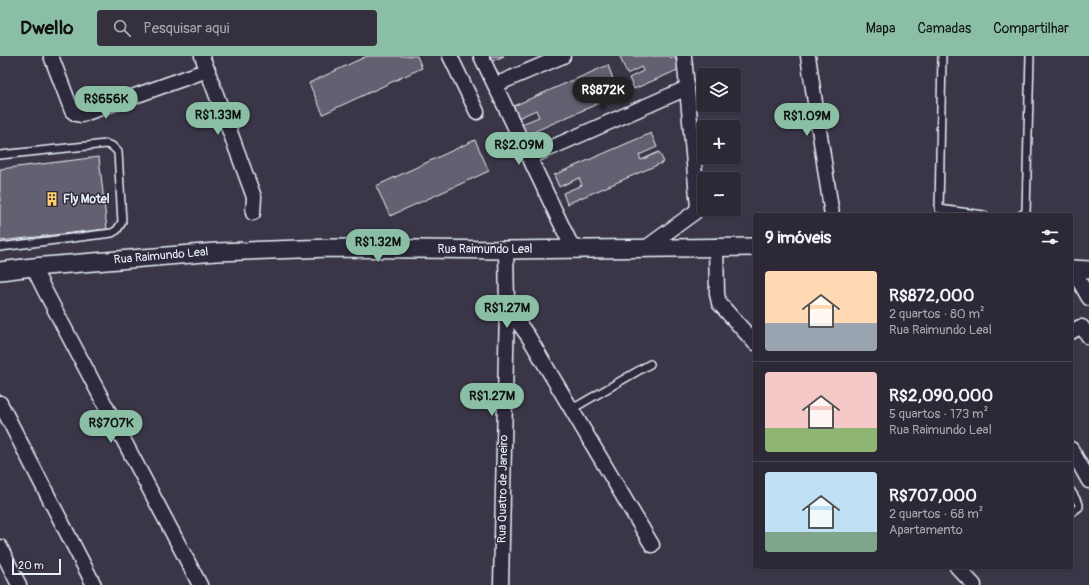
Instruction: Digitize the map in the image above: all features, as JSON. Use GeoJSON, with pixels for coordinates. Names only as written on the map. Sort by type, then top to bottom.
{"type":"FeatureCollection","features":[{"type":"Feature","properties":{"kind":"street"},"geometry":{"type":"LineString","coordinates":[[51,56],[72,111],[81,115],[208,70]]}},
{"type":"Feature","properties":{"kind":"street"},"geometry":{"type":"LineString","coordinates":[[202,56],[254,197],[253,213]]}},
{"type":"Feature","properties":{"kind":"street"},"geometry":{"type":"LineString","coordinates":[[450,56],[477,112]]}},
{"type":"Feature","properties":{"kind":"street"},"geometry":{"type":"LineString","coordinates":[[481,56],[573,249]]}},
{"type":"Feature","properties":{"kind":"street"},"geometry":{"type":"LineString","coordinates":[[495,85],[564,56]]}},
{"type":"Feature","properties":{"kind":"street"},"geometry":{"type":"LineString","coordinates":[[647,247],[695,212],[698,207],[684,56]]}},
{"type":"Feature","properties":{"kind":"street"},"geometry":{"type":"LineString","coordinates":[[808,56],[832,213]]}},
{"type":"Feature","properties":{"kind":"street"},"geometry":{"type":"LineString","coordinates":[[530,157],[687,88]]}},
{"type":"Feature","properties":{"kind":"street"},"geometry":{"type":"LineString","coordinates":[[716,246],[717,294],[719,303],[753,339]]}},
{"type":"Feature","properties":{"kind":"street","name":"Rua Raimundo Leal"},"geometry":{"type":"LineString","coordinates":[[0,271],[224,251],[330,248],[506,250],[716,246],[753,247]]}},
{"type":"Feature","properties":{"kind":"street","name":"Rua Quatro de Janeiro"},"geometry":{"type":"LineString","coordinates":[[502,585],[507,307],[506,250]]}},
{"type":"Feature","properties":{"kind":"street"},"geometry":{"type":"LineString","coordinates":[[33,267],[200,585]]}},
{"type":"Feature","properties":{"kind":"street"},"geometry":{"type":"LineString","coordinates":[[1078,270],[1089,298]]}},
{"type":"Feature","properties":{"kind":"street"},"geometry":{"type":"LineString","coordinates":[[507,307],[528,336],[572,408],[652,545]]}},
{"type":"Feature","properties":{"kind":"street"},"geometry":{"type":"LineString","coordinates":[[1073,331],[1082,327],[1089,337]]}},
{"type":"Feature","properties":{"kind":"street"},"geometry":{"type":"LineString","coordinates":[[0,403],[94,585]]}},
{"type":"Feature","properties":{"kind":"street"},"geometry":{"type":"LineString","coordinates":[[1073,453],[1089,481]]}},
{"type":"Feature","properties":{"kind":"street"},"geometry":{"type":"LineString","coordinates":[[0,547],[19,585]]}},
{"type":"Feature","properties":{"kind":"street"},"geometry":{"type":"LineString","coordinates":[[959,569],[974,585]]}},
{"type":"Feature","properties":{"kind":"lane"},"geometry":{"type":"LineString","coordinates":[[942,56],[939,209],[969,213]]}},
{"type":"Feature","properties":{"kind":"lane"},"geometry":{"type":"LineString","coordinates":[[1024,213],[1026,212],[1030,56]]}},
{"type":"Feature","properties":{"kind":"lane"},"geometry":{"type":"LineString","coordinates":[[0,155],[106,144],[112,146],[118,152],[122,222],[117,230],[112,233],[0,247]]}},
{"type":"Feature","properties":{"kind":"lane"},"geometry":{"type":"LineString","coordinates":[[572,408],[650,364]]}},
{"type":"Feature","properties":{"kind":"lane"},"geometry":{"type":"LineString","coordinates":[[1073,494],[1079,504],[1079,507],[1073,512]]}},
{"type":"Feature","properties":{"kind":"building"},"geometry":{"type":"Polygon","coordinates":[[[367,56],[417,56],[422,68],[323,114],[309,83],[367,56]]]}},
{"type":"Feature","properties":{"kind":"building"},"geometry":{"type":"Polygon","coordinates":[[[485,56],[504,56],[488,63],[485,56]]]}},
{"type":"Feature","properties":{"kind":"building"},"geometry":{"type":"Polygon","coordinates":[[[670,56],[671,58],[674,56],[680,69],[634,89],[629,78],[643,71],[641,67],[627,74],[620,57],[670,56]]]}},
{"type":"Feature","properties":{"kind":"building"},"geometry":{"type":"Polygon","coordinates":[[[608,65],[613,79],[595,87],[598,92],[616,84],[620,94],[524,136],[519,125],[539,117],[536,110],[516,119],[511,107],[608,65]]]}},
{"type":"Feature","properties":{"kind":"building"},"geometry":{"type":"Polygon","coordinates":[[[651,133],[657,147],[639,155],[641,160],[659,152],[664,162],[567,204],[563,193],[582,185],[579,178],[559,187],[554,175],[651,133]]]}},
{"type":"Feature","properties":{"kind":"building"},"geometry":{"type":"Polygon","coordinates":[[[475,140],[489,171],[390,216],[376,186],[475,140]]]}},
{"type":"Feature","properties":{"kind":"building","name":"Fly Motel"},"geometry":{"type":"Polygon","coordinates":[[[99,157],[107,229],[0,241],[0,169],[99,157]]]}},
{"type":"Feature","properties":{"kind":"place","name":"Fly Motel"},"geometry":{"type":"Point","coordinates":[52,199]}}]}
